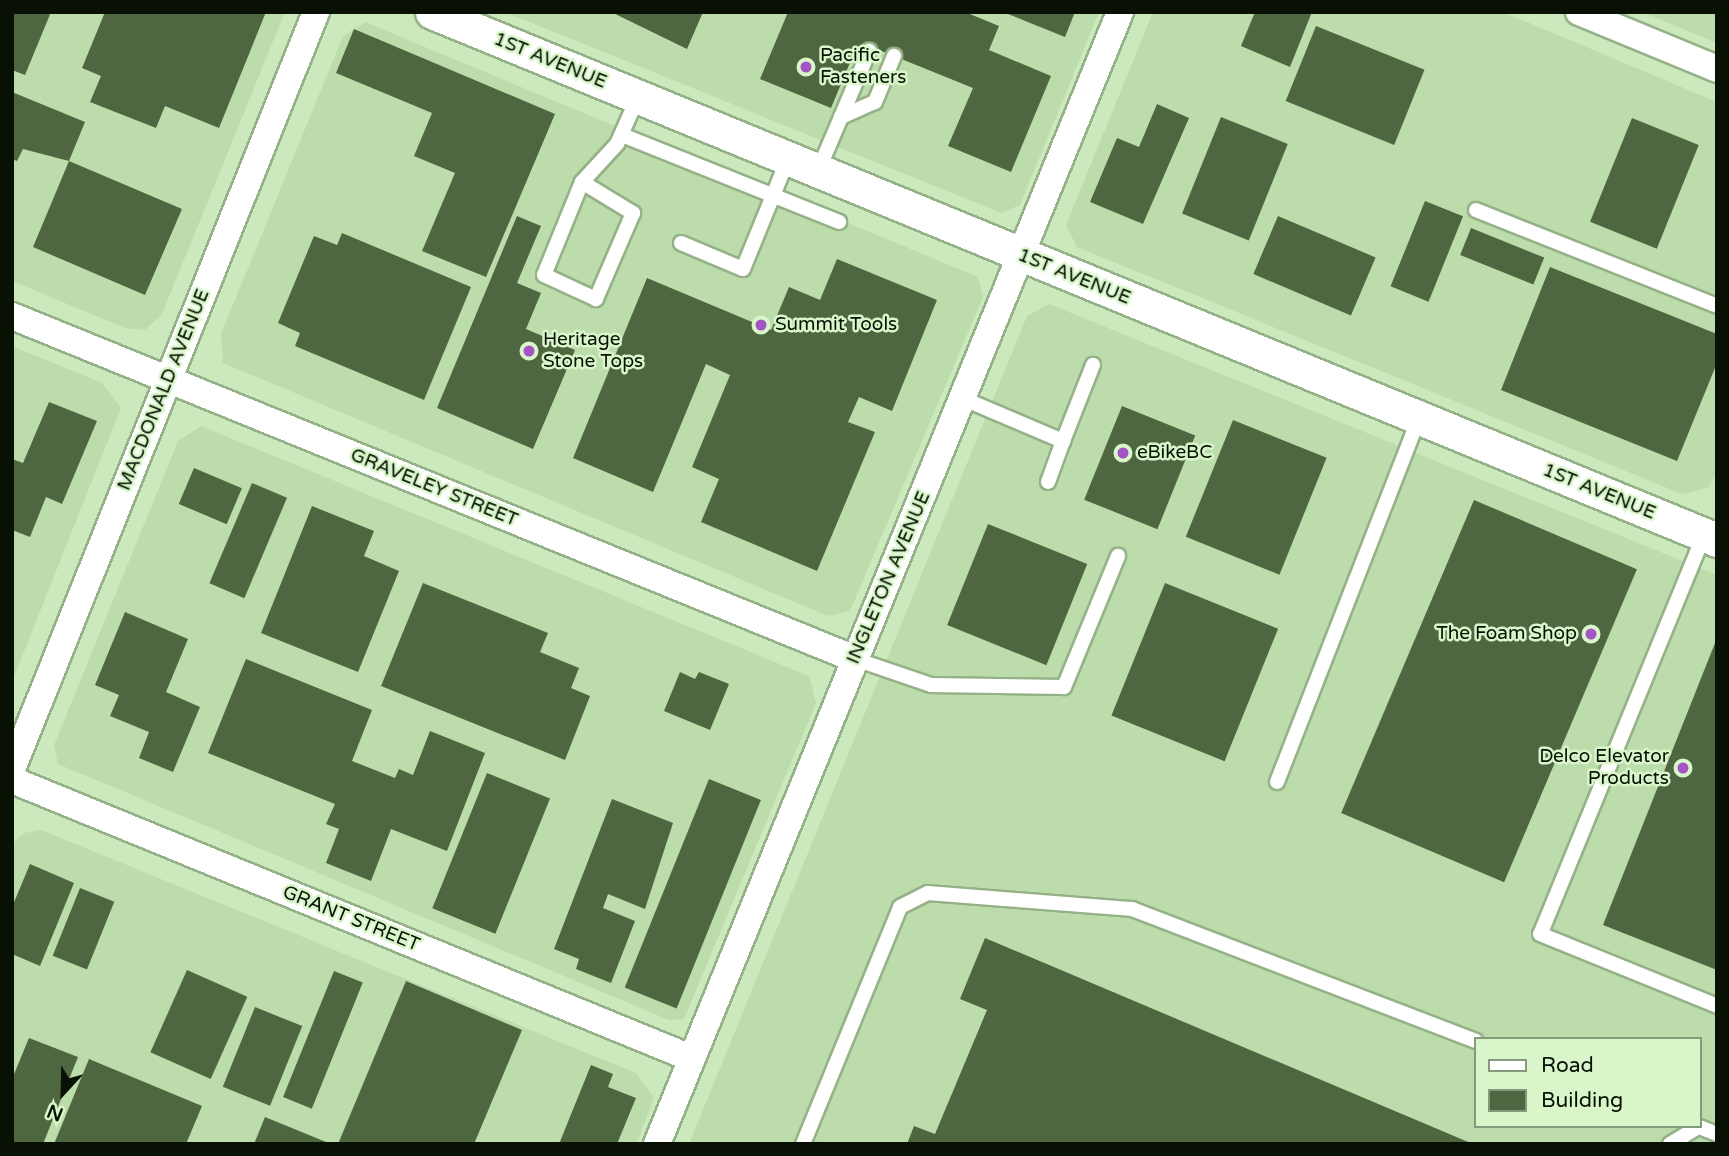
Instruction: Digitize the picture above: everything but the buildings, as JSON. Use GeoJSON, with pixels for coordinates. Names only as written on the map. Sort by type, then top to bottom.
{"type":"FeatureCollection","features":[{"type":"Feature","properties":{"kind":"street","name":"MACDONALD AVENUE"},"geometry":{"type":"LineString","coordinates":[[12,769],[316,12]]}},
{"type":"Feature","properties":{"kind":"street","name":"1ST AVENUE"},"geometry":{"type":"LineString","coordinates":[[432,12],[1713,536]]}},
{"type":"Feature","properties":{"kind":"street","name":"INGLETON AVENUE"},"geometry":{"type":"LineString","coordinates":[[657,1144],[964,399],[1120,12]]}},
{"type":"Feature","properties":{"kind":"street"},"geometry":{"type":"LineString","coordinates":[[1590,14],[1717,69]]}},
{"type":"Feature","properties":{"kind":"street","name":"GRAVELEY STREET"},"geometry":{"type":"LineString","coordinates":[[12,316],[855,659]]}},
{"type":"Feature","properties":{"kind":"street","name":"GRANT STREET"},"geometry":{"type":"LineString","coordinates":[[12,780],[691,1058]]}},
{"type":"Feature","properties":{"kind":"lane"},"geometry":{"type":"LineString","coordinates":[[681,243],[743,269],[773,194],[803,165],[841,117],[869,51]]}},
{"type":"Feature","properties":{"kind":"lane"},"geometry":{"type":"LineString","coordinates":[[841,117],[875,102],[894,56]]}},
{"type":"Feature","properties":{"kind":"lane"},"geometry":{"type":"LineString","coordinates":[[582,182],[634,214],[596,299],[544,275],[582,182],[622,135],[638,97]]}},
{"type":"Feature","properties":{"kind":"lane"},"geometry":{"type":"LineString","coordinates":[[622,135],[839,222]]}},
{"type":"Feature","properties":{"kind":"lane"},"geometry":{"type":"LineString","coordinates":[[1476,210],[1717,306]]}},
{"type":"Feature","properties":{"kind":"lane"},"geometry":{"type":"LineString","coordinates":[[1048,482],[1093,365]]}},
{"type":"Feature","properties":{"kind":"lane"},"geometry":{"type":"LineString","coordinates":[[964,399],[1063,441]]}},
{"type":"Feature","properties":{"kind":"lane"},"geometry":{"type":"LineString","coordinates":[[1277,782],[1419,418]]}},
{"type":"Feature","properties":{"kind":"lane"},"geometry":{"type":"LineString","coordinates":[[1713,536],[1540,934],[1717,1006]]}},
{"type":"Feature","properties":{"kind":"lane"},"geometry":{"type":"LineString","coordinates":[[855,659],[931,685],[1064,687],[1118,556]]}},
{"type":"Feature","properties":{"kind":"lane"},"geometry":{"type":"LineString","coordinates":[[803,1144],[900,907],[928,893],[1132,909],[1474,1041]]}},
{"type":"Feature","properties":{"kind":"lane"},"geometry":{"type":"LineString","coordinates":[[1670,1144],[1696,1128]]}},
{"type":"Feature","properties":{"kind":"shaded area"},"geometry":{"type":"Polygon","coordinates":[[[12,12],[285,12],[162,314],[145,330],[125,328],[12,281],[12,12]]]}},
{"type":"Feature","properties":{"kind":"shaded area"},"geometry":{"type":"Polygon","coordinates":[[[505,12],[1099,12],[1020,205],[1001,213],[505,12]]]}},
{"type":"Feature","properties":{"kind":"shaded area"},"geometry":{"type":"Polygon","coordinates":[[[1153,12],[1503,12],[1717,102],[1717,473],[1708,488],[1682,494],[1077,247],[1066,225],[1153,12]]]}},
{"type":"Feature","properties":{"kind":"shaded area"},"geometry":{"type":"Polygon","coordinates":[[[1642,12],[1717,12],[1717,43],[1642,12]]]}},
{"type":"Feature","properties":{"kind":"shaded area"},"geometry":{"type":"Polygon","coordinates":[[[365,22],[978,277],[983,297],[850,611],[828,616],[223,363],[221,334],[343,36],[365,22]]]}},
{"type":"Feature","properties":{"kind":"shaded area"},"geometry":{"type":"Polygon","coordinates":[[[1049,304],[1717,575],[1717,1144],[689,1144],[1027,316],[1049,304]]]}},
{"type":"Feature","properties":{"kind":"shaded area"},"geometry":{"type":"Polygon","coordinates":[[[12,346],[102,383],[121,408],[12,682],[12,346]]]}},
{"type":"Feature","properties":{"kind":"shaded area"},"geometry":{"type":"Polygon","coordinates":[[[201,426],[809,676],[816,703],[684,1019],[669,1020],[58,764],[54,745],[178,441],[201,426]]]}},
{"type":"Feature","properties":{"kind":"shaded area"},"geometry":{"type":"Polygon","coordinates":[[[41,830],[636,1073],[654,1098],[636,1144],[12,1144],[12,844],[24,833],[41,830]]]}},
{"type":"Feature","properties":{"kind":"place","name":"Pacific Fasteners"},"geometry":{"type":"Point","coordinates":[806,67]}},
{"type":"Feature","properties":{"kind":"place","name":"Summit Tools"},"geometry":{"type":"Point","coordinates":[761,325]}},
{"type":"Feature","properties":{"kind":"place","name":"Heritage Stone Tops"},"geometry":{"type":"Point","coordinates":[529,351]}},
{"type":"Feature","properties":{"kind":"place","name":"eBikeBC"},"geometry":{"type":"Point","coordinates":[1123,453]}},
{"type":"Feature","properties":{"kind":"place","name":"The Foam Shop"},"geometry":{"type":"Point","coordinates":[1591,634]}},
{"type":"Feature","properties":{"kind":"place","name":"Delco Elevator Products"},"geometry":{"type":"Point","coordinates":[1683,768]}}]}
